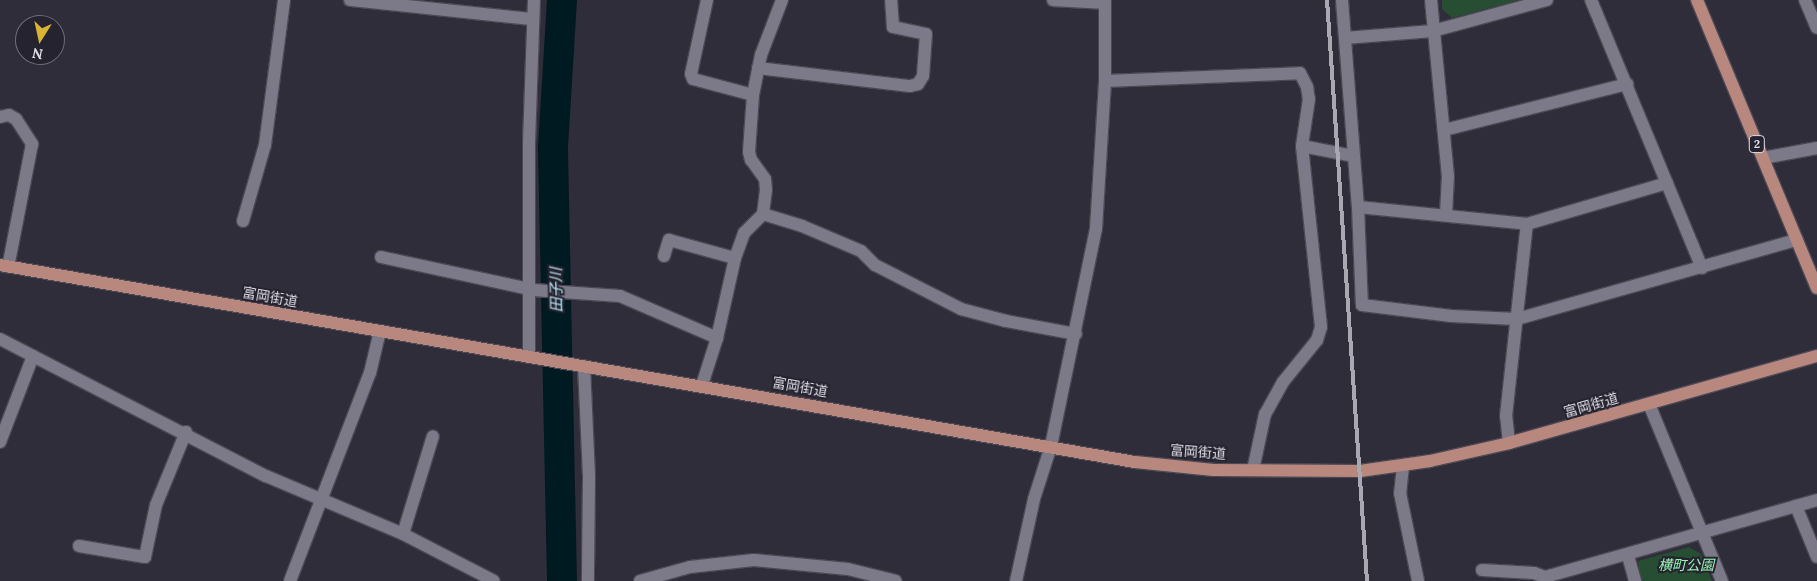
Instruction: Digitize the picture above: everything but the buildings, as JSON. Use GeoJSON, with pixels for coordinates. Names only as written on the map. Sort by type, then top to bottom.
{"type":"FeatureCollection","features":[{"type":"Feature","properties":{"kind":"main road","name":"2"},"geometry":{"type":"LineString","coordinates":[[1697,0],[1817,288]]}},
{"type":"Feature","properties":{"kind":"main road","name":"富岡街道"},"geometry":{"type":"LineString","coordinates":[[4,266],[532,358],[702,385],[1135,462],[1253,470],[1360,470],[1403,466],[1509,443],[1817,356]]}},
{"type":"Feature","properties":{"kind":"street"},"geometry":{"type":"LineString","coordinates":[[243,221],[265,145],[284,0]]}},
{"type":"Feature","properties":{"kind":"street"},"geometry":{"type":"LineString","coordinates":[[350,0],[532,19]]}},
{"type":"Feature","properties":{"kind":"street"},"geometry":{"type":"LineString","coordinates":[[532,358],[530,290],[532,19],[534,0]]}},
{"type":"Feature","properties":{"kind":"street"},"geometry":{"type":"LineString","coordinates":[[707,0],[691,74],[693,79],[754,94]]}},
{"type":"Feature","properties":{"kind":"street"},"geometry":{"type":"LineString","coordinates":[[702,385],[717,338],[735,258],[744,233],[763,214],[765,178],[751,160],[749,152],[754,94],[758,68],[782,0]]}},
{"type":"Feature","properties":{"kind":"street"},"geometry":{"type":"LineString","coordinates":[[758,68],[910,86],[918,84],[923,76],[926,34],[893,27],[891,0]]}},
{"type":"Feature","properties":{"kind":"street"},"geometry":{"type":"LineString","coordinates":[[1016,581],[1034,499],[1051,446],[1076,334],[1096,229],[1105,81],[1105,1],[1054,0]]}},
{"type":"Feature","properties":{"kind":"street"},"geometry":{"type":"LineString","coordinates":[[1342,0],[1358,207],[1362,305],[1451,316],[1517,319],[1797,240]]}},
{"type":"Feature","properties":{"kind":"street"},"geometry":{"type":"LineString","coordinates":[[1431,0],[1448,176],[1446,215]]}},
{"type":"Feature","properties":{"kind":"street"},"geometry":{"type":"LineString","coordinates":[[1345,38],[1433,30],[1548,0]]}},
{"type":"Feature","properties":{"kind":"street"},"geometry":{"type":"LineString","coordinates":[[1591,0],[1702,268]]}},
{"type":"Feature","properties":{"kind":"street"},"geometry":{"type":"LineString","coordinates":[[1805,0],[1817,28]]}},
{"type":"Feature","properties":{"kind":"street"},"geometry":{"type":"LineString","coordinates":[[1105,81],[1300,73],[1309,99],[1302,146],[1321,326],[1317,340],[1283,382],[1265,414],[1253,470]]}},
{"type":"Feature","properties":{"kind":"street"},"geometry":{"type":"LineString","coordinates":[[1444,130],[1627,84]]}},
{"type":"Feature","properties":{"kind":"street"},"geometry":{"type":"LineString","coordinates":[[0,117],[9,116],[16,119],[32,144],[4,266]]}},
{"type":"Feature","properties":{"kind":"street"},"geometry":{"type":"LineString","coordinates":[[1302,146],[1354,156]]}},
{"type":"Feature","properties":{"kind":"street"},"geometry":{"type":"LineString","coordinates":[[1763,158],[1817,148]]}},
{"type":"Feature","properties":{"kind":"street"},"geometry":{"type":"LineString","coordinates":[[1358,207],[1527,224],[1667,183]]}},
{"type":"Feature","properties":{"kind":"street"},"geometry":{"type":"LineString","coordinates":[[763,214],[802,226],[861,251],[875,265],[961,309],[1006,322],[1076,334]]}},
{"type":"Feature","properties":{"kind":"street"},"geometry":{"type":"LineString","coordinates":[[1509,443],[1506,416],[1527,224]]}},
{"type":"Feature","properties":{"kind":"street"},"geometry":{"type":"LineString","coordinates":[[664,256],[669,240],[735,258]]}},
{"type":"Feature","properties":{"kind":"street"},"geometry":{"type":"LineString","coordinates":[[381,257],[530,290],[620,296],[717,338]]}},
{"type":"Feature","properties":{"kind":"street"},"geometry":{"type":"LineString","coordinates":[[290,581],[370,374],[380,331]]}},
{"type":"Feature","properties":{"kind":"street"},"geometry":{"type":"LineString","coordinates":[[0,339],[110,398],[186,432],[321,502],[403,534],[494,581]]}},
{"type":"Feature","properties":{"kind":"street"},"geometry":{"type":"LineString","coordinates":[[0,442],[4,422],[33,356]]}},
{"type":"Feature","properties":{"kind":"street"},"geometry":{"type":"LineString","coordinates":[[584,366],[589,476],[588,581]]}},
{"type":"Feature","properties":{"kind":"street"},"geometry":{"type":"LineString","coordinates":[[1650,404],[1722,581]]}},
{"type":"Feature","properties":{"kind":"street"},"geometry":{"type":"LineString","coordinates":[[79,546],[145,557],[156,505],[186,432]]}},
{"type":"Feature","properties":{"kind":"street"},"geometry":{"type":"LineString","coordinates":[[403,534],[433,436]]}},
{"type":"Feature","properties":{"kind":"street"},"geometry":{"type":"LineString","coordinates":[[1403,466],[1400,493],[1418,581]]}},
{"type":"Feature","properties":{"kind":"street"},"geometry":{"type":"LineString","coordinates":[[1482,570],[1534,573],[1545,579],[1817,500]]}},
{"type":"Feature","properties":{"kind":"street"},"geometry":{"type":"LineString","coordinates":[[1796,506],[1817,557]]}},
{"type":"Feature","properties":{"kind":"street"},"geometry":{"type":"LineString","coordinates":[[1628,556],[1635,581]]}},
{"type":"Feature","properties":{"kind":"street"},"geometry":{"type":"LineString","coordinates":[[640,581],[690,567],[754,560],[848,569],[896,581]]}},
{"type":"Feature","properties":{"kind":"green space"},"geometry":{"type":"Polygon","coordinates":[[[1442,0],[1519,0],[1452,18],[1442,9],[1442,0]]]}},
{"type":"Feature","properties":{"kind":"green space","name":"横町公園"},"geometry":{"type":"Polygon","coordinates":[[[1689,547],[1701,554],[1712,581],[1641,581],[1638,561],[1689,547]]]}},
{"type":"Feature","properties":{"kind":"waterway","name":"田子川"},"geometry":{"type":"LineString","coordinates":[[562,0],[553,147],[562,581]]}},
{"type":"Feature","properties":{"kind":"railway"},"geometry":{"type":"LineString","coordinates":[[1327,0],[1367,581]]}}]}
